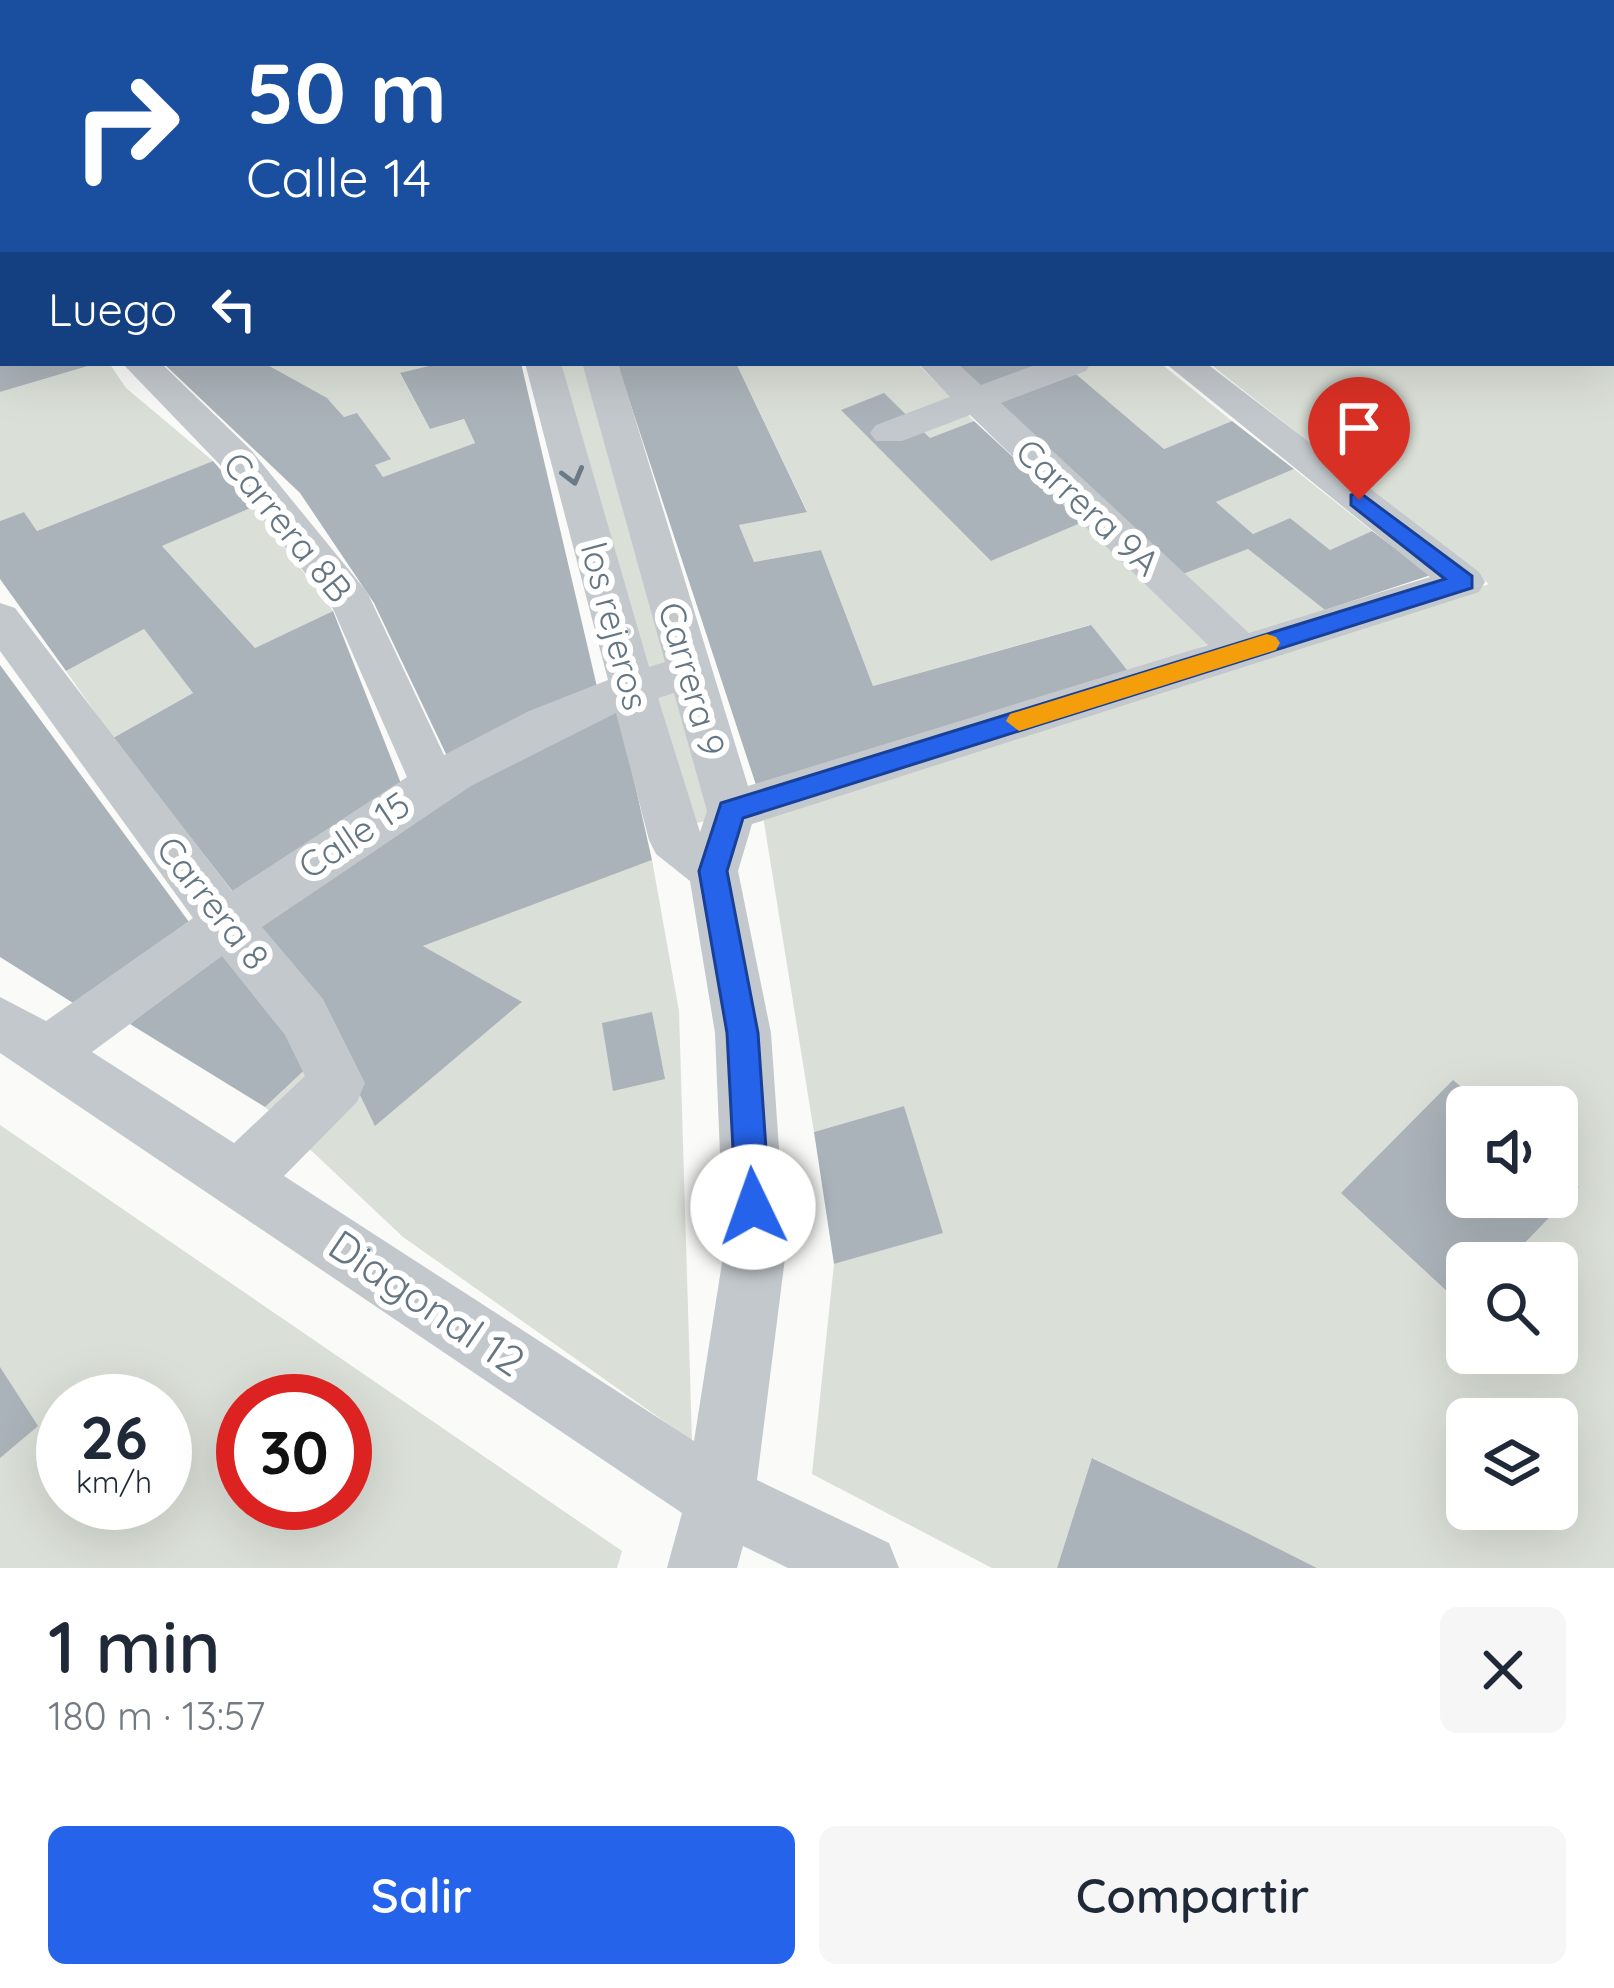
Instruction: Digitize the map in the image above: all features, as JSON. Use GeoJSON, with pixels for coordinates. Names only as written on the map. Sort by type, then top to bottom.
{"type":"FeatureCollection","features":[{"type":"Feature","properties":{"kind":"street","name":"Carrera 8B"},"geometry":{"type":"LineString","coordinates":[[143,366],[237,459],[352,603],[433,782]]}},
{"type":"Feature","properties":{"kind":"street","name":"los rejeros"},"geometry":{"type":"LineString","coordinates":[[544,366],[674,841],[713,871]]}},
{"type":"Feature","properties":{"kind":"street","name":"Carrera 9"},"geometry":{"type":"LineString","coordinates":[[601,366],[731,811]]}},
{"type":"Feature","properties":{"kind":"street","name":"Carrera 9A"},"geometry":{"type":"LineString","coordinates":[[939,366],[1241,652]]}},
{"type":"Feature","properties":{"kind":"street"},"geometry":{"type":"LineString","coordinates":[[890,433],[1065,366]]}},
{"type":"Feature","properties":{"kind":"street"},"geometry":{"type":"LineString","coordinates":[[702,1568],[720,1498],[755,1250],[742,1033],[713,871],[731,811],[1464,582],[1187,366]]}},
{"type":"Feature","properties":{"kind":"street","name":"Carrera 8"},"geometry":{"type":"LineString","coordinates":[[0,619],[226,922],[304,1017],[337,1083],[240,1178]]}},
{"type":"Feature","properties":{"kind":"street","name":"Calle 15"},"geometry":{"type":"LineString","coordinates":[[24,1037],[226,922],[433,782],[492,749],[631,686],[690,672]]}},
{"type":"Feature","properties":{"kind":"street","name":"Diagonal 12"},"geometry":{"type":"LineString","coordinates":[[24,1037],[720,1498],[864,1568]]}},
{"type":"Feature","properties":{"kind":"shaded area"},"geometry":{"type":"Polygon","coordinates":[[[89,366],[111,366],[126,388],[213,461],[37,531],[24,512],[0,521],[0,392],[89,366]]]}},
{"type":"Feature","properties":{"kind":"shaded area"},"geometry":{"type":"Polygon","coordinates":[[[269,366],[429,366],[400,374],[430,429],[464,419],[475,443],[383,477],[375,465],[390,458],[358,414],[344,417],[330,401],[269,366]]]}},
{"type":"Feature","properties":{"kind":"shaded area"},"geometry":{"type":"Polygon","coordinates":[[[559,366],[583,366],[671,665],[644,669],[559,366]]]}},
{"type":"Feature","properties":{"kind":"shaded area"},"geometry":{"type":"Polygon","coordinates":[[[737,366],[920,366],[974,421],[930,438],[884,394],[842,410],[991,561],[1083,522],[1213,642],[1132,676],[1090,625],[873,686],[821,550],[754,562],[739,525],[807,511],[737,366]]]}},
{"type":"Feature","properties":{"kind":"shaded area"},"geometry":{"type":"Polygon","coordinates":[[[1067,366],[1164,366],[1232,421],[1164,449],[1067,366]]]}},
{"type":"Feature","properties":{"kind":"shaded area"},"geometry":{"type":"Polygon","coordinates":[[[1213,366],[1614,366],[1614,1568],[1317,1568],[1093,1458],[1057,1568],[992,1568],[812,1474],[834,1264],[942,1233],[904,1106],[814,1132],[763,816],[1489,584],[1213,366]]]}},
{"type":"Feature","properties":{"kind":"shaded area"},"geometry":{"type":"Polygon","coordinates":[[[1294,469],[1372,531],[1330,550],[1290,518],[1253,534],[1216,502],[1294,469]]]}},
{"type":"Feature","properties":{"kind":"shaded area"},"geometry":{"type":"Polygon","coordinates":[[[253,507],[333,611],[255,648],[162,546],[253,507]]]}},
{"type":"Feature","properties":{"kind":"shaded area"},"geometry":{"type":"Polygon","coordinates":[[[1248,549],[1325,610],[1249,634],[1178,576],[1248,549]]]}},
{"type":"Feature","properties":{"kind":"shaded area"},"geometry":{"type":"Polygon","coordinates":[[[144,629],[193,693],[113,738],[66,671],[144,629]]]}},
{"type":"Feature","properties":{"kind":"shaded area"},"geometry":{"type":"Polygon","coordinates":[[[682,689],[717,818],[689,825],[651,697],[682,689]]]}},
{"type":"Feature","properties":{"kind":"shaded area"},"geometry":{"type":"Polygon","coordinates":[[[652,860],[679,1011],[692,1441],[403,1237],[265,1107],[312,1063],[321,1014],[376,1125],[521,1003],[423,946],[652,860]]]}},
{"type":"Feature","properties":{"kind":"shaded area"},"geometry":{"type":"Polygon","coordinates":[[[0,1125],[364,1374],[216,1374],[216,1530],[372,1530],[372,1380],[622,1551],[617,1568],[0,1568],[0,1125]]]}},
{"type":"Feature","properties":{"kind":"building"},"geometry":{"type":"Polygon","coordinates":[[[0,366],[88,366],[0,392],[0,366]]]}},
{"type":"Feature","properties":{"kind":"building"},"geometry":{"type":"Polygon","coordinates":[[[166,366],[269,366],[327,398],[344,417],[357,413],[391,459],[375,465],[383,477],[475,443],[464,419],[430,429],[400,373],[429,366],[522,366],[598,691],[447,756],[374,603],[300,493],[166,366]]]}},
{"type":"Feature","properties":{"kind":"building"},"geometry":{"type":"Polygon","coordinates":[[[618,366],[737,366],[807,512],[739,525],[754,562],[821,550],[873,686],[1091,625],[1132,676],[756,785],[618,366]]]}},
{"type":"Feature","properties":{"kind":"building"},"geometry":{"type":"Polygon","coordinates":[[[955,366],[1067,366],[1164,449],[1232,421],[1294,469],[1216,502],[1253,534],[1290,518],[1330,550],[1372,531],[1431,575],[1325,610],[1248,549],[1178,576],[955,366]]]}},
{"type":"Feature","properties":{"kind":"building"},"geometry":{"type":"Polygon","coordinates":[[[884,393],[930,438],[974,421],[1083,522],[991,561],[841,410],[884,393]]]}},
{"type":"Feature","properties":{"kind":"building"},"geometry":{"type":"Polygon","coordinates":[[[213,461],[253,507],[162,546],[255,648],[333,611],[404,791],[237,897],[113,738],[193,693],[144,629],[66,671],[0,579],[0,521],[24,512],[37,531],[213,461]]]}},
{"type":"Feature","properties":{"kind":"building"},"geometry":{"type":"Polygon","coordinates":[[[0,665],[192,926],[81,1008],[0,957],[0,665]]]}},
{"type":"Feature","properties":{"kind":"building"},"geometry":{"type":"Polygon","coordinates":[[[618,709],[652,860],[423,946],[522,1002],[375,1126],[321,1014],[254,923],[497,762],[618,709]]]}},
{"type":"Feature","properties":{"kind":"building"},"geometry":{"type":"Polygon","coordinates":[[[220,952],[312,1063],[265,1107],[130,1024],[220,952]]]}},
{"type":"Feature","properties":{"kind":"building"},"geometry":{"type":"Polygon","coordinates":[[[652,1012],[665,1079],[613,1091],[602,1023],[652,1012]]]}},
{"type":"Feature","properties":{"kind":"building"},"geometry":{"type":"Polygon","coordinates":[[[1446,1087],[1446,1218],[1549,1218],[1525,1242],[1446,1242],[1446,1290],[1341,1193],[1446,1087]]]}},
{"type":"Feature","properties":{"kind":"building"},"geometry":{"type":"Polygon","coordinates":[[[904,1106],[943,1233],[834,1264],[814,1132],[904,1106]]]}},
{"type":"Feature","properties":{"kind":"building"},"geometry":{"type":"Polygon","coordinates":[[[0,1367],[36,1428],[0,1458],[0,1367]]]}},
{"type":"Feature","properties":{"kind":"building"},"geometry":{"type":"Polygon","coordinates":[[[1092,1458],[1241,1530],[1317,1568],[1057,1568],[1092,1458]]]}},
{"type":"Feature","properties":{"kind":"slow traffic"},"geometry":{"type":"LineString","coordinates":[[1019,721],[1267,643]]}},
{"type":"Feature","properties":{"kind":"route"},"geometry":{"type":"LineString","coordinates":[[753,1207],[742,1033],[713,871],[731,811],[1464,582],[1359,500]]}}]}
